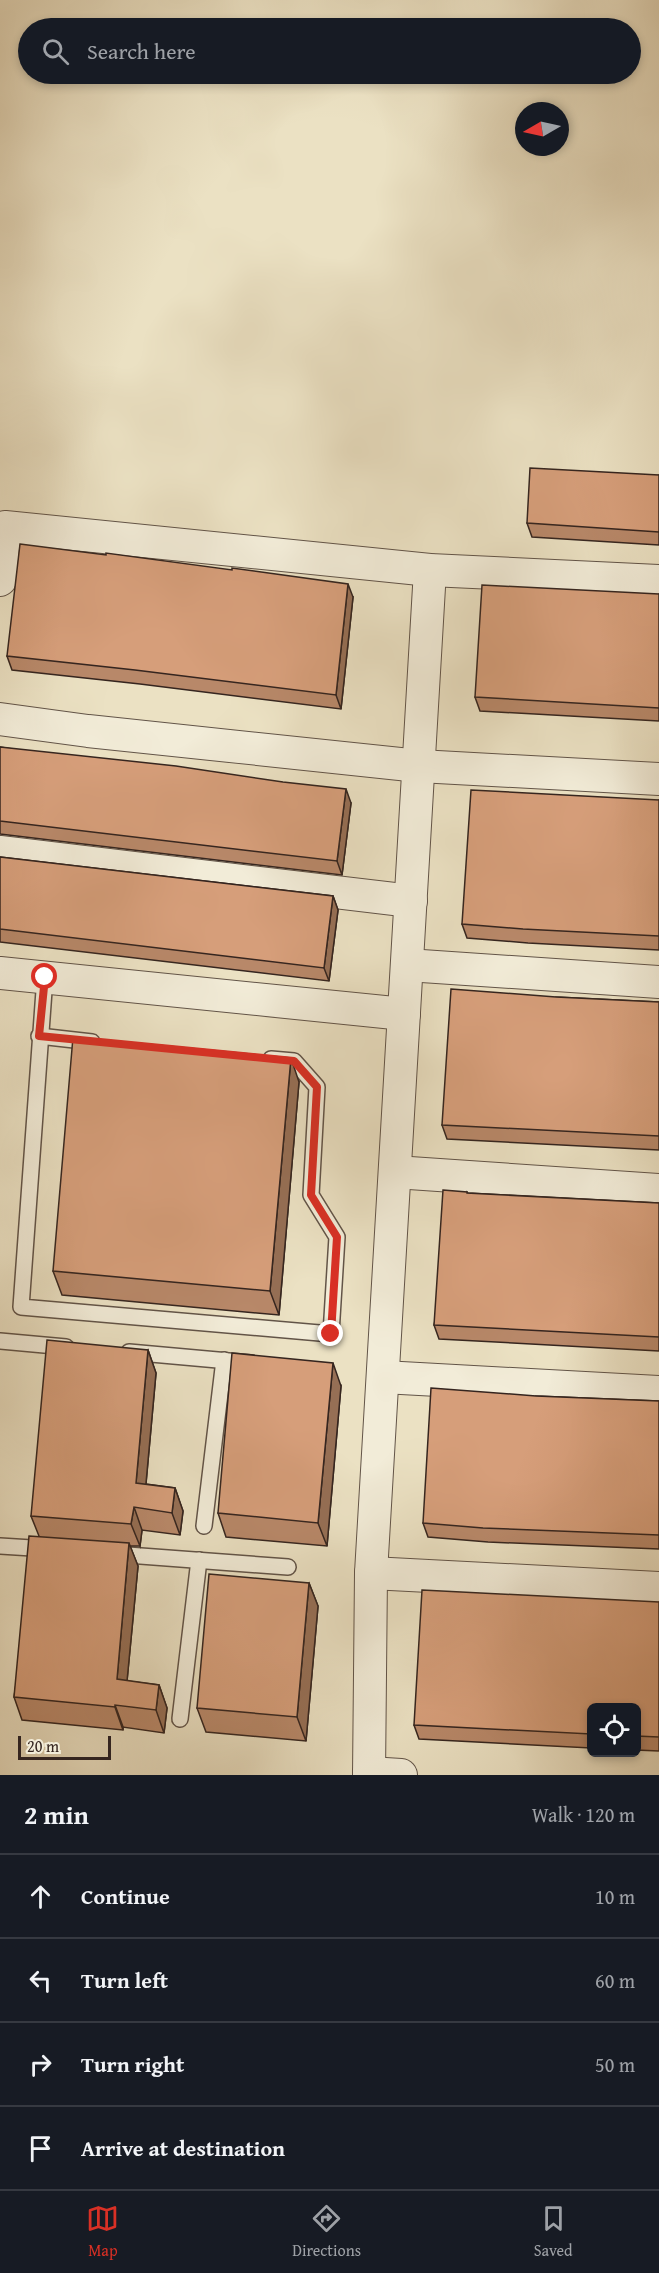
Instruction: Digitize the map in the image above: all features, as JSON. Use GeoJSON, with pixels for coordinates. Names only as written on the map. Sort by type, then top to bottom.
{"type":"FeatureCollection","features":[{"type":"Feature","properties":{"kind":"street"},"geometry":{"type":"LineString","coordinates":[[0,580],[5,527],[430,570],[659,580]]}},
{"type":"Feature","properties":{"kind":"street"},"geometry":{"type":"LineString","coordinates":[[401,1775],[369,1774],[371,1573],[430,570]]}},
{"type":"Feature","properties":{"kind":"street"},"geometry":{"type":"LineString","coordinates":[[0,719],[88,731],[419,766],[659,779]]}},
{"type":"Feature","properties":{"kind":"street"},"geometry":{"type":"LineString","coordinates":[[0,852],[411,901]]}},
{"type":"Feature","properties":{"kind":"street"},"geometry":{"type":"LineString","coordinates":[[407,966],[659,982]]}},
{"type":"Feature","properties":{"kind":"street"},"geometry":{"type":"LineString","coordinates":[[0,973],[404,1014]]}},
{"type":"Feature","properties":{"kind":"street"},"geometry":{"type":"LineString","coordinates":[[395,1172],[659,1190]]}},
{"type":"Feature","properties":{"kind":"street"},"geometry":{"type":"LineString","coordinates":[[383,1377],[659,1392]]}},
{"type":"Feature","properties":{"kind":"street"},"geometry":{"type":"LineString","coordinates":[[371,1573],[659,1588]]}},
{"type":"Feature","properties":{"kind":"lane"},"geometry":{"type":"LineString","coordinates":[[45,977],[21,1307],[331,1334],[337,1237],[311,1195],[317,1087],[294,1061],[260,1058]]}},
{"type":"Feature","properties":{"kind":"lane"},"geometry":{"type":"LineString","coordinates":[[39,1036],[109,1043]]}},
{"type":"Feature","properties":{"kind":"lane"},"geometry":{"type":"LineString","coordinates":[[0,1341],[82,1348]]}},
{"type":"Feature","properties":{"kind":"lane"},"geometry":{"type":"LineString","coordinates":[[118,1351],[270,1365]]}},
{"type":"Feature","properties":{"kind":"lane"},"geometry":{"type":"LineString","coordinates":[[204,1526],[224,1360]]}},
{"type":"Feature","properties":{"kind":"lane"},"geometry":{"type":"LineString","coordinates":[[0,1546],[59,1550]]}},
{"type":"Feature","properties":{"kind":"lane"},"geometry":{"type":"LineString","coordinates":[[94,1552],[288,1567]]}},
{"type":"Feature","properties":{"kind":"lane"},"geometry":{"type":"LineString","coordinates":[[180,1719],[200,1560]]}},
{"type":"Feature","properties":{"kind":"building"},"geometry":{"type":"Polygon","coordinates":[[[530,468],[659,475],[659,532],[527,523],[530,468]]]}},
{"type":"Feature","properties":{"kind":"building"},"geometry":{"type":"Polygon","coordinates":[[[20,544],[232,570],[232,568],[348,584],[336,695],[7,656],[20,544]]]}},
{"type":"Feature","properties":{"kind":"building"},"geometry":{"type":"Polygon","coordinates":[[[482,585],[659,594],[659,708],[475,697],[482,585]]]}},
{"type":"Feature","properties":{"kind":"building"},"geometry":{"type":"Polygon","coordinates":[[[0,747],[176,766],[346,789],[337,861],[0,821],[0,747]]]}},
{"type":"Feature","properties":{"kind":"building"},"geometry":{"type":"Polygon","coordinates":[[[471,790],[659,800],[659,936],[462,924],[471,790]]]}},
{"type":"Feature","properties":{"kind":"building"},"geometry":{"type":"Polygon","coordinates":[[[0,857],[333,896],[324,968],[0,929],[0,857]]]}},
{"type":"Feature","properties":{"kind":"building"},"geometry":{"type":"Polygon","coordinates":[[[451,989],[659,1002],[659,1136],[442,1125],[451,989]]]}},
{"type":"Feature","properties":{"kind":"building"},"geometry":{"type":"Polygon","coordinates":[[[73,1037],[291,1058],[270,1291],[53,1271],[73,1037]]]}},
{"type":"Feature","properties":{"kind":"building"},"geometry":{"type":"Polygon","coordinates":[[[443,1190],[659,1203],[659,1337],[434,1325],[443,1190]]]}},
{"type":"Feature","properties":{"kind":"building"},"geometry":{"type":"Polygon","coordinates":[[[47,1340],[148,1350],[136,1483],[175,1488],[172,1513],[134,1507],[131,1524],[31,1516],[47,1340]]]}},
{"type":"Feature","properties":{"kind":"building"},"geometry":{"type":"Polygon","coordinates":[[[232,1353],[333,1363],[318,1523],[218,1513],[232,1353]]]}},
{"type":"Feature","properties":{"kind":"building"},"geometry":{"type":"Polygon","coordinates":[[[431,1388],[536,1396],[659,1401],[659,1535],[483,1528],[423,1523],[431,1388]]]}},
{"type":"Feature","properties":{"kind":"building"},"geometry":{"type":"Polygon","coordinates":[[[29,1536],[129,1543],[117,1679],[159,1685],[156,1710],[14,1697],[29,1536]]]}},
{"type":"Feature","properties":{"kind":"building"},"geometry":{"type":"Polygon","coordinates":[[[209,1574],[309,1583],[297,1717],[197,1708],[209,1574]]]}},
{"type":"Feature","properties":{"kind":"building"},"geometry":{"type":"Polygon","coordinates":[[[422,1590],[659,1602],[659,1737],[641,1736],[641,1703],[587,1703],[587,1734],[414,1725],[422,1590]]]}},
{"type":"Feature","properties":{"kind":"route"},"geometry":{"type":"LineString","coordinates":[[45,977],[39,1036],[294,1061],[317,1087],[311,1195],[337,1237],[331,1334]]}}]}
